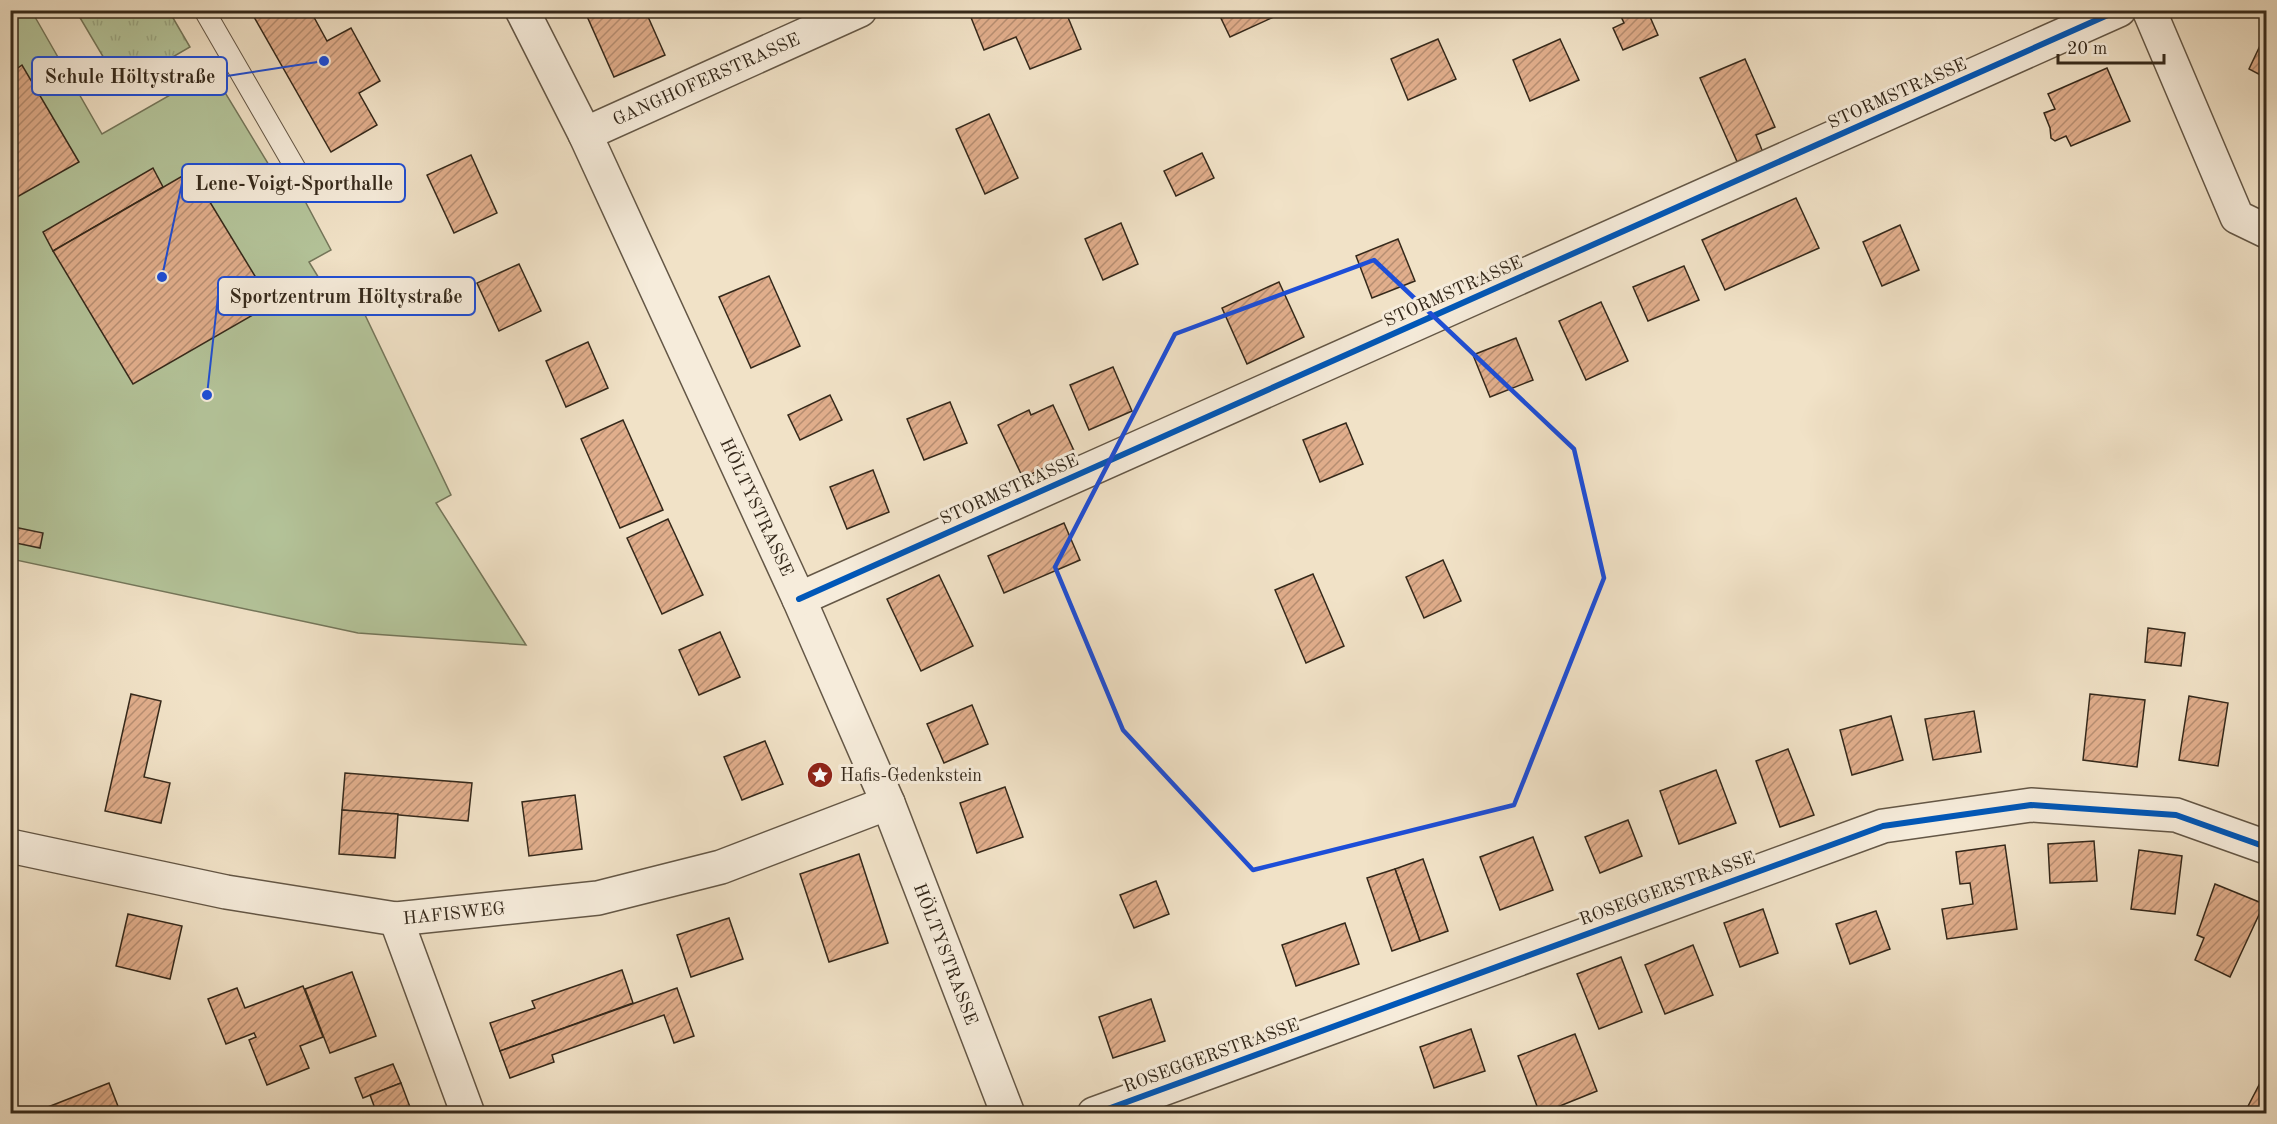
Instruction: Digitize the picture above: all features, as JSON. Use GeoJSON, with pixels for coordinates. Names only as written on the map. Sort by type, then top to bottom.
{"type":"FeatureCollection","features":[{"type":"Feature","properties":{"kind":"street","name":"HÖLTYSTRASSE"},"geometry":{"type":"LineString","coordinates":[[522,10],[585,134],[799,599],[888,803],[1008,1113]]}},
{"type":"Feature","properties":{"kind":"street","name":"GANGHOFERSTRASSE"},"geometry":{"type":"LineString","coordinates":[[585,134],[860,10]]}},
{"type":"Feature","properties":{"kind":"street","name":"STORMSTRASSE"},"geometry":{"type":"LineString","coordinates":[[799,599],[2119,10]]}},
{"type":"Feature","properties":{"kind":"street"},"geometry":{"type":"LineString","coordinates":[[2149,10],[2237,217],[2266,231]]}},
{"type":"Feature","properties":{"kind":"street","name":"HAFISWEG"},"geometry":{"type":"LineString","coordinates":[[10,846],[226,892],[396,920],[598,898],[722,867],[888,803]]}},
{"type":"Feature","properties":{"kind":"street","name":"ROSEGGERSTRASSE"},"geometry":{"type":"LineString","coordinates":[[1094,1113],[1883,826],[2031,805],[2176,815],[2266,847]]}},
{"type":"Feature","properties":{"kind":"street"},"geometry":{"type":"LineString","coordinates":[[396,920],[468,1113]]}},
{"type":"Feature","properties":{"kind":"lane"},"geometry":{"type":"LineString","coordinates":[[204,10],[304,183]]}},
{"type":"Feature","properties":{"kind":"highlighted area"},"geometry":{"type":"Polygon","coordinates":[[[1374,260],[1574,449],[1604,578],[1514,805],[1253,870],[1123,730],[1055,567],[1175,334],[1374,260]]]}},
{"type":"Feature","properties":{"kind":"green space"},"geometry":{"type":"Polygon","coordinates":[[[31,10],[102,134],[212,71],[278,180],[290,173],[331,250],[309,262],[328,293],[355,294],[451,495],[436,503],[526,645],[358,633],[11,559],[10,11],[31,10]]]}},
{"type":"Feature","properties":{"kind":"green space"},"geometry":{"type":"Polygon","coordinates":[[[76,11],[169,11],[190,47],[121,87],[76,11]]]}},
{"type":"Feature","properties":{"kind":"building"},"geometry":{"type":"Polygon","coordinates":[[[250,10],[310,10],[327,41],[351,28],[380,81],[359,93],[377,125],[331,152],[250,10]]]}},
{"type":"Feature","properties":{"kind":"building"},"geometry":{"type":"Polygon","coordinates":[[[593,10],[645,10],[665,55],[614,77],[586,14],[593,10]]]}},
{"type":"Feature","properties":{"kind":"building"},"geometry":{"type":"Polygon","coordinates":[[[968,10],[1065,10],[1081,49],[1030,69],[1016,37],[984,50],[968,10]]]}},
{"type":"Feature","properties":{"kind":"building"},"geometry":{"type":"Polygon","coordinates":[[[1217,10],[1289,10],[1230,37],[1217,10]]]}},
{"type":"Feature","properties":{"kind":"building"},"geometry":{"type":"Polygon","coordinates":[[[1618,10],[1647,10],[1658,35],[1623,50],[1613,28],[1624,23],[1618,10]]]}},
{"type":"Feature","properties":{"kind":"building"},"geometry":{"type":"Polygon","coordinates":[[[2266,33],[2266,78],[2249,69],[2266,33]]]}},
{"type":"Feature","properties":{"kind":"building"},"geometry":{"type":"Polygon","coordinates":[[[1438,39],[1456,79],[1408,100],[1391,59],[1438,39]]]}},
{"type":"Feature","properties":{"kind":"building"},"geometry":{"type":"Polygon","coordinates":[[[1560,39],[1579,80],[1530,101],[1513,60],[1560,39]]]}},
{"type":"Feature","properties":{"kind":"building"},"geometry":{"type":"Polygon","coordinates":[[[1745,59],[1775,127],[1756,135],[1764,155],[1739,166],[1700,78],[1745,59]]]}},
{"type":"Feature","properties":{"kind":"building"},"geometry":{"type":"Polygon","coordinates":[[[10,62],[15,70],[22,65],[79,162],[10,201],[10,62]]]}},
{"type":"Feature","properties":{"kind":"building"},"geometry":{"type":"Polygon","coordinates":[[[2107,68],[2130,121],[2071,146],[2066,136],[2055,141],[2051,138],[2044,113],[2055,109],[2048,94],[2107,68]]]}},
{"type":"Feature","properties":{"kind":"building"},"geometry":{"type":"Polygon","coordinates":[[[989,114],[1018,178],[985,194],[956,129],[989,114]]]}},
{"type":"Feature","properties":{"kind":"building"},"geometry":{"type":"Polygon","coordinates":[[[1202,153],[1214,178],[1176,196],[1164,171],[1202,153]]]}},
{"type":"Feature","properties":{"kind":"building"},"geometry":{"type":"Polygon","coordinates":[[[471,155],[497,213],[454,233],[427,175],[471,155]]]}},
{"type":"Feature","properties":{"kind":"building"},"geometry":{"type":"Polygon","coordinates":[[[153,168],[163,187],[53,251],[43,232],[153,168]]]}},
{"type":"Feature","properties":{"kind":"building"},"geometry":{"type":"Polygon","coordinates":[[[191,171],[272,304],[133,384],[53,251],[191,171]]]}},
{"type":"Feature","properties":{"kind":"building"},"geometry":{"type":"Polygon","coordinates":[[[1796,198],[1819,248],[1725,290],[1702,240],[1796,198]]]}},
{"type":"Feature","properties":{"kind":"building"},"geometry":{"type":"Polygon","coordinates":[[[1121,223],[1138,264],[1103,280],[1085,239],[1121,223]]]}},
{"type":"Feature","properties":{"kind":"building"},"geometry":{"type":"Polygon","coordinates":[[[1900,225],[1919,270],[1882,286],[1863,242],[1900,225]]]}},
{"type":"Feature","properties":{"kind":"building"},"geometry":{"type":"Polygon","coordinates":[[[1398,239],[1415,281],[1372,298],[1356,256],[1398,239]]]}},
{"type":"Feature","properties":{"kind":"building"},"geometry":{"type":"Polygon","coordinates":[[[519,264],[541,311],[499,331],[477,283],[519,264]]]}},
{"type":"Feature","properties":{"kind":"building"},"geometry":{"type":"Polygon","coordinates":[[[1684,266],[1699,300],[1648,321],[1633,287],[1684,266]]]}},
{"type":"Feature","properties":{"kind":"building"},"geometry":{"type":"Polygon","coordinates":[[[769,276],[800,346],[751,368],[719,297],[769,276]]]}},
{"type":"Feature","properties":{"kind":"building"},"geometry":{"type":"Polygon","coordinates":[[[1279,282],[1304,337],[1247,364],[1222,308],[1279,282]]]}},
{"type":"Feature","properties":{"kind":"building"},"geometry":{"type":"Polygon","coordinates":[[[1601,302],[1628,361],[1586,380],[1559,321],[1601,302]]]}},
{"type":"Feature","properties":{"kind":"building"},"geometry":{"type":"Polygon","coordinates":[[[1516,338],[1533,380],[1490,397],[1473,355],[1516,338]]]}},
{"type":"Feature","properties":{"kind":"building"},"geometry":{"type":"Polygon","coordinates":[[[588,342],[608,388],[566,407],[546,361],[588,342]]]}},
{"type":"Feature","properties":{"kind":"building"},"geometry":{"type":"Polygon","coordinates":[[[1113,367],[1132,411],[1089,430],[1070,385],[1113,367]]]}},
{"type":"Feature","properties":{"kind":"building"},"geometry":{"type":"Polygon","coordinates":[[[830,395],[842,420],[800,440],[788,415],[830,395]]]}},
{"type":"Feature","properties":{"kind":"building"},"geometry":{"type":"Polygon","coordinates":[[[950,402],[967,443],[924,460],[907,419],[950,402]]]}},
{"type":"Feature","properties":{"kind":"building"},"geometry":{"type":"Polygon","coordinates":[[[1053,405],[1075,453],[1023,478],[998,425],[1029,410],[1031,415],[1053,405]]]}},
{"type":"Feature","properties":{"kind":"building"},"geometry":{"type":"Polygon","coordinates":[[[623,420],[663,510],[620,528],[581,439],[623,420]]]}},
{"type":"Feature","properties":{"kind":"building"},"geometry":{"type":"Polygon","coordinates":[[[1346,423],[1363,464],[1320,482],[1303,440],[1346,423]]]}},
{"type":"Feature","properties":{"kind":"building"},"geometry":{"type":"Polygon","coordinates":[[[873,470],[889,512],[847,529],[830,487],[873,470]]]}},
{"type":"Feature","properties":{"kind":"building"},"geometry":{"type":"Polygon","coordinates":[[[668,519],[703,595],[662,614],[627,538],[668,519]]]}},
{"type":"Feature","properties":{"kind":"building"},"geometry":{"type":"Polygon","coordinates":[[[1064,523],[1080,560],[1004,593],[988,556],[1064,523]]]}},
{"type":"Feature","properties":{"kind":"building"},"geometry":{"type":"Polygon","coordinates":[[[14,527],[43,533],[40,548],[11,542],[14,527]]]}},
{"type":"Feature","properties":{"kind":"building"},"geometry":{"type":"Polygon","coordinates":[[[1443,560],[1461,601],[1424,618],[1406,577],[1443,560]]]}},
{"type":"Feature","properties":{"kind":"building"},"geometry":{"type":"Polygon","coordinates":[[[1313,574],[1344,646],[1306,663],[1275,590],[1313,574]]]}},
{"type":"Feature","properties":{"kind":"building"},"geometry":{"type":"Polygon","coordinates":[[[939,575],[973,646],[921,671],[887,599],[939,575]]]}},
{"type":"Feature","properties":{"kind":"building"},"geometry":{"type":"Polygon","coordinates":[[[2148,628],[2185,633],[2181,666],[2145,662],[2148,628]]]}},
{"type":"Feature","properties":{"kind":"building"},"geometry":{"type":"Polygon","coordinates":[[[720,632],[740,677],[699,695],[679,650],[720,632]]]}},
{"type":"Feature","properties":{"kind":"building"},"geometry":{"type":"Polygon","coordinates":[[[131,694],[161,701],[144,777],[170,783],[161,823],[105,811],[131,694]]]}},
{"type":"Feature","properties":{"kind":"building"},"geometry":{"type":"Polygon","coordinates":[[[2090,694],[2145,700],[2137,767],[2083,760],[2090,694]]]}},
{"type":"Feature","properties":{"kind":"building"},"geometry":{"type":"Polygon","coordinates":[[[2189,696],[2228,703],[2218,766],[2179,760],[2189,696]]]}},
{"type":"Feature","properties":{"kind":"building"},"geometry":{"type":"Polygon","coordinates":[[[972,705],[988,744],[944,763],[927,724],[972,705]]]}},
{"type":"Feature","properties":{"kind":"building"},"geometry":{"type":"Polygon","coordinates":[[[1974,711],[1981,752],[1933,760],[1925,719],[1974,711]]]}},
{"type":"Feature","properties":{"kind":"building"},"geometry":{"type":"Polygon","coordinates":[[[1891,716],[1903,760],[1852,775],[1840,730],[1891,716]]]}},
{"type":"Feature","properties":{"kind":"building"},"geometry":{"type":"Polygon","coordinates":[[[765,741],[783,784],[742,800],[724,757],[765,741]]]}},
{"type":"Feature","properties":{"kind":"building"},"geometry":{"type":"Polygon","coordinates":[[[1788,749],[1814,815],[1780,827],[1756,761],[1788,749]]]}},
{"type":"Feature","properties":{"kind":"building"},"geometry":{"type":"Polygon","coordinates":[[[2266,769],[2266,786],[2260,782],[2266,769]]]}},
{"type":"Feature","properties":{"kind":"building"},"geometry":{"type":"Polygon","coordinates":[[[1716,770],[1736,823],[1679,844],[1660,791],[1716,770]]]}},
{"type":"Feature","properties":{"kind":"building"},"geometry":{"type":"Polygon","coordinates":[[[345,773],[472,783],[468,821],[342,810],[345,773]]]}},
{"type":"Feature","properties":{"kind":"building"},"geometry":{"type":"Polygon","coordinates":[[[1005,787],[1023,837],[977,853],[960,803],[1005,787]]]}},
{"type":"Feature","properties":{"kind":"building"},"geometry":{"type":"Polygon","coordinates":[[[575,795],[582,849],[529,856],[522,802],[575,795]]]}},
{"type":"Feature","properties":{"kind":"building"},"geometry":{"type":"Polygon","coordinates":[[[342,810],[398,814],[395,858],[339,854],[342,810]]]}},
{"type":"Feature","properties":{"kind":"building"},"geometry":{"type":"Polygon","coordinates":[[[1628,820],[1642,856],[1600,873],[1585,837],[1628,820]]]}},
{"type":"Feature","properties":{"kind":"building"},"geometry":{"type":"Polygon","coordinates":[[[1533,837],[1553,890],[1500,910],[1480,857],[1533,837]]]}},
{"type":"Feature","properties":{"kind":"building"},"geometry":{"type":"Polygon","coordinates":[[[2094,841],[2097,881],[2050,883],[2048,844],[2094,841]]]}},
{"type":"Feature","properties":{"kind":"building"},"geometry":{"type":"Polygon","coordinates":[[[2005,845],[2017,929],[1947,939],[1942,909],[1973,904],[1970,883],[1960,884],[1956,852],[2005,845]]]}},
{"type":"Feature","properties":{"kind":"building"},"geometry":{"type":"Polygon","coordinates":[[[2139,850],[2182,856],[2175,914],[2131,909],[2139,850]]]}},
{"type":"Feature","properties":{"kind":"building"},"geometry":{"type":"Polygon","coordinates":[[[859,854],[888,943],[829,962],[800,874],[859,854]]]}},
{"type":"Feature","properties":{"kind":"building"},"geometry":{"type":"Polygon","coordinates":[[[1423,859],[1448,931],[1420,941],[1395,869],[1423,859]]]}},
{"type":"Feature","properties":{"kind":"building"},"geometry":{"type":"Polygon","coordinates":[[[1395,869],[1420,941],[1392,951],[1367,878],[1395,869]]]}},
{"type":"Feature","properties":{"kind":"building"},"geometry":{"type":"Polygon","coordinates":[[[1156,881],[1169,914],[1134,928],[1120,895],[1156,881]]]}},
{"type":"Feature","properties":{"kind":"building"},"geometry":{"type":"Polygon","coordinates":[[[2215,884],[2264,904],[2230,977],[2195,960],[2204,938],[2197,935],[2215,884]]]}},
{"type":"Feature","properties":{"kind":"building"},"geometry":{"type":"Polygon","coordinates":[[[1763,909],[1778,953],[1740,967],[1724,923],[1763,909]]]}},
{"type":"Feature","properties":{"kind":"building"},"geometry":{"type":"Polygon","coordinates":[[[1876,911],[1890,949],[1850,964],[1836,924],[1876,911]]]}},
{"type":"Feature","properties":{"kind":"building"},"geometry":{"type":"Polygon","coordinates":[[[128,914],[182,926],[170,979],[116,966],[128,914]]]}},
{"type":"Feature","properties":{"kind":"building"},"geometry":{"type":"Polygon","coordinates":[[[729,918],[743,959],[691,977],[677,935],[729,918]]]}},
{"type":"Feature","properties":{"kind":"building"},"geometry":{"type":"Polygon","coordinates":[[[1345,923],[1359,964],[1296,986],[1282,945],[1345,923]]]}},
{"type":"Feature","properties":{"kind":"building"},"geometry":{"type":"Polygon","coordinates":[[[1693,945],[1713,995],[1665,1014],[1645,965],[1693,945]]]}},
{"type":"Feature","properties":{"kind":"building"},"geometry":{"type":"Polygon","coordinates":[[[1621,957],[1642,1012],[1599,1029],[1577,974],[1621,957]]]}},
{"type":"Feature","properties":{"kind":"building"},"geometry":{"type":"Polygon","coordinates":[[[622,970],[633,1003],[500,1051],[490,1023],[535,1008],[532,1001],[622,970]]]}},
{"type":"Feature","properties":{"kind":"building"},"geometry":{"type":"Polygon","coordinates":[[[352,972],[376,1036],[330,1053],[305,989],[352,972]]]}},
{"type":"Feature","properties":{"kind":"building"},"geometry":{"type":"Polygon","coordinates":[[[303,986],[323,1037],[300,1046],[309,1068],[267,1085],[249,1040],[256,1037],[254,1033],[226,1044],[208,999],[237,988],[245,1008],[303,986]]]}},
{"type":"Feature","properties":{"kind":"building"},"geometry":{"type":"Polygon","coordinates":[[[677,988],[694,1036],[674,1043],[664,1015],[552,1055],[554,1062],[510,1078],[500,1051],[677,988]]]}},
{"type":"Feature","properties":{"kind":"building"},"geometry":{"type":"Polygon","coordinates":[[[1151,999],[1165,1041],[1113,1058],[1099,1017],[1151,999]]]}},
{"type":"Feature","properties":{"kind":"building"},"geometry":{"type":"Polygon","coordinates":[[[1471,1029],[1485,1071],[1434,1088],[1420,1047],[1471,1029]]]}},
{"type":"Feature","properties":{"kind":"building"},"geometry":{"type":"Polygon","coordinates":[[[1575,1034],[1597,1091],[1540,1114],[1518,1056],[1575,1034]]]}},
{"type":"Feature","properties":{"kind":"building"},"geometry":{"type":"Polygon","coordinates":[[[393,1064],[401,1083],[363,1098],[355,1078],[393,1064]]]}},
{"type":"Feature","properties":{"kind":"building"},"geometry":{"type":"Polygon","coordinates":[[[109,1083],[121,1114],[30,1114],[109,1083]]]}},
{"type":"Feature","properties":{"kind":"building"},"geometry":{"type":"Polygon","coordinates":[[[401,1083],[410,1107],[393,1114],[377,1114],[370,1095],[401,1083]]]}},
{"type":"Feature","properties":{"kind":"building"},"geometry":{"type":"Polygon","coordinates":[[[2260,1083],[2266,1087],[2266,1114],[2244,1114],[2260,1083]]]}},
{"type":"Feature","properties":{"kind":"cycle path"},"geometry":{"type":"LineString","coordinates":[[799,599],[2119,10]]}},
{"type":"Feature","properties":{"kind":"cycle path"},"geometry":{"type":"LineString","coordinates":[[1094,1114],[1883,826],[2031,805],[2176,815],[2266,847]]}},
{"type":"Feature","properties":{"kind":"place","name":"Schule Höltystraße"},"geometry":{"type":"Point","coordinates":[324,61]}},
{"type":"Feature","properties":{"kind":"place","name":"Lene-Voigt-Sporthalle"},"geometry":{"type":"Point","coordinates":[162,277]}},
{"type":"Feature","properties":{"kind":"place","name":"Sportzentrum Höltystraße"},"geometry":{"type":"Point","coordinates":[207,395]}},
{"type":"Feature","properties":{"kind":"place","name":"Hafis-Gedenkstein"},"geometry":{"type":"Point","coordinates":[820,775]}}]}
